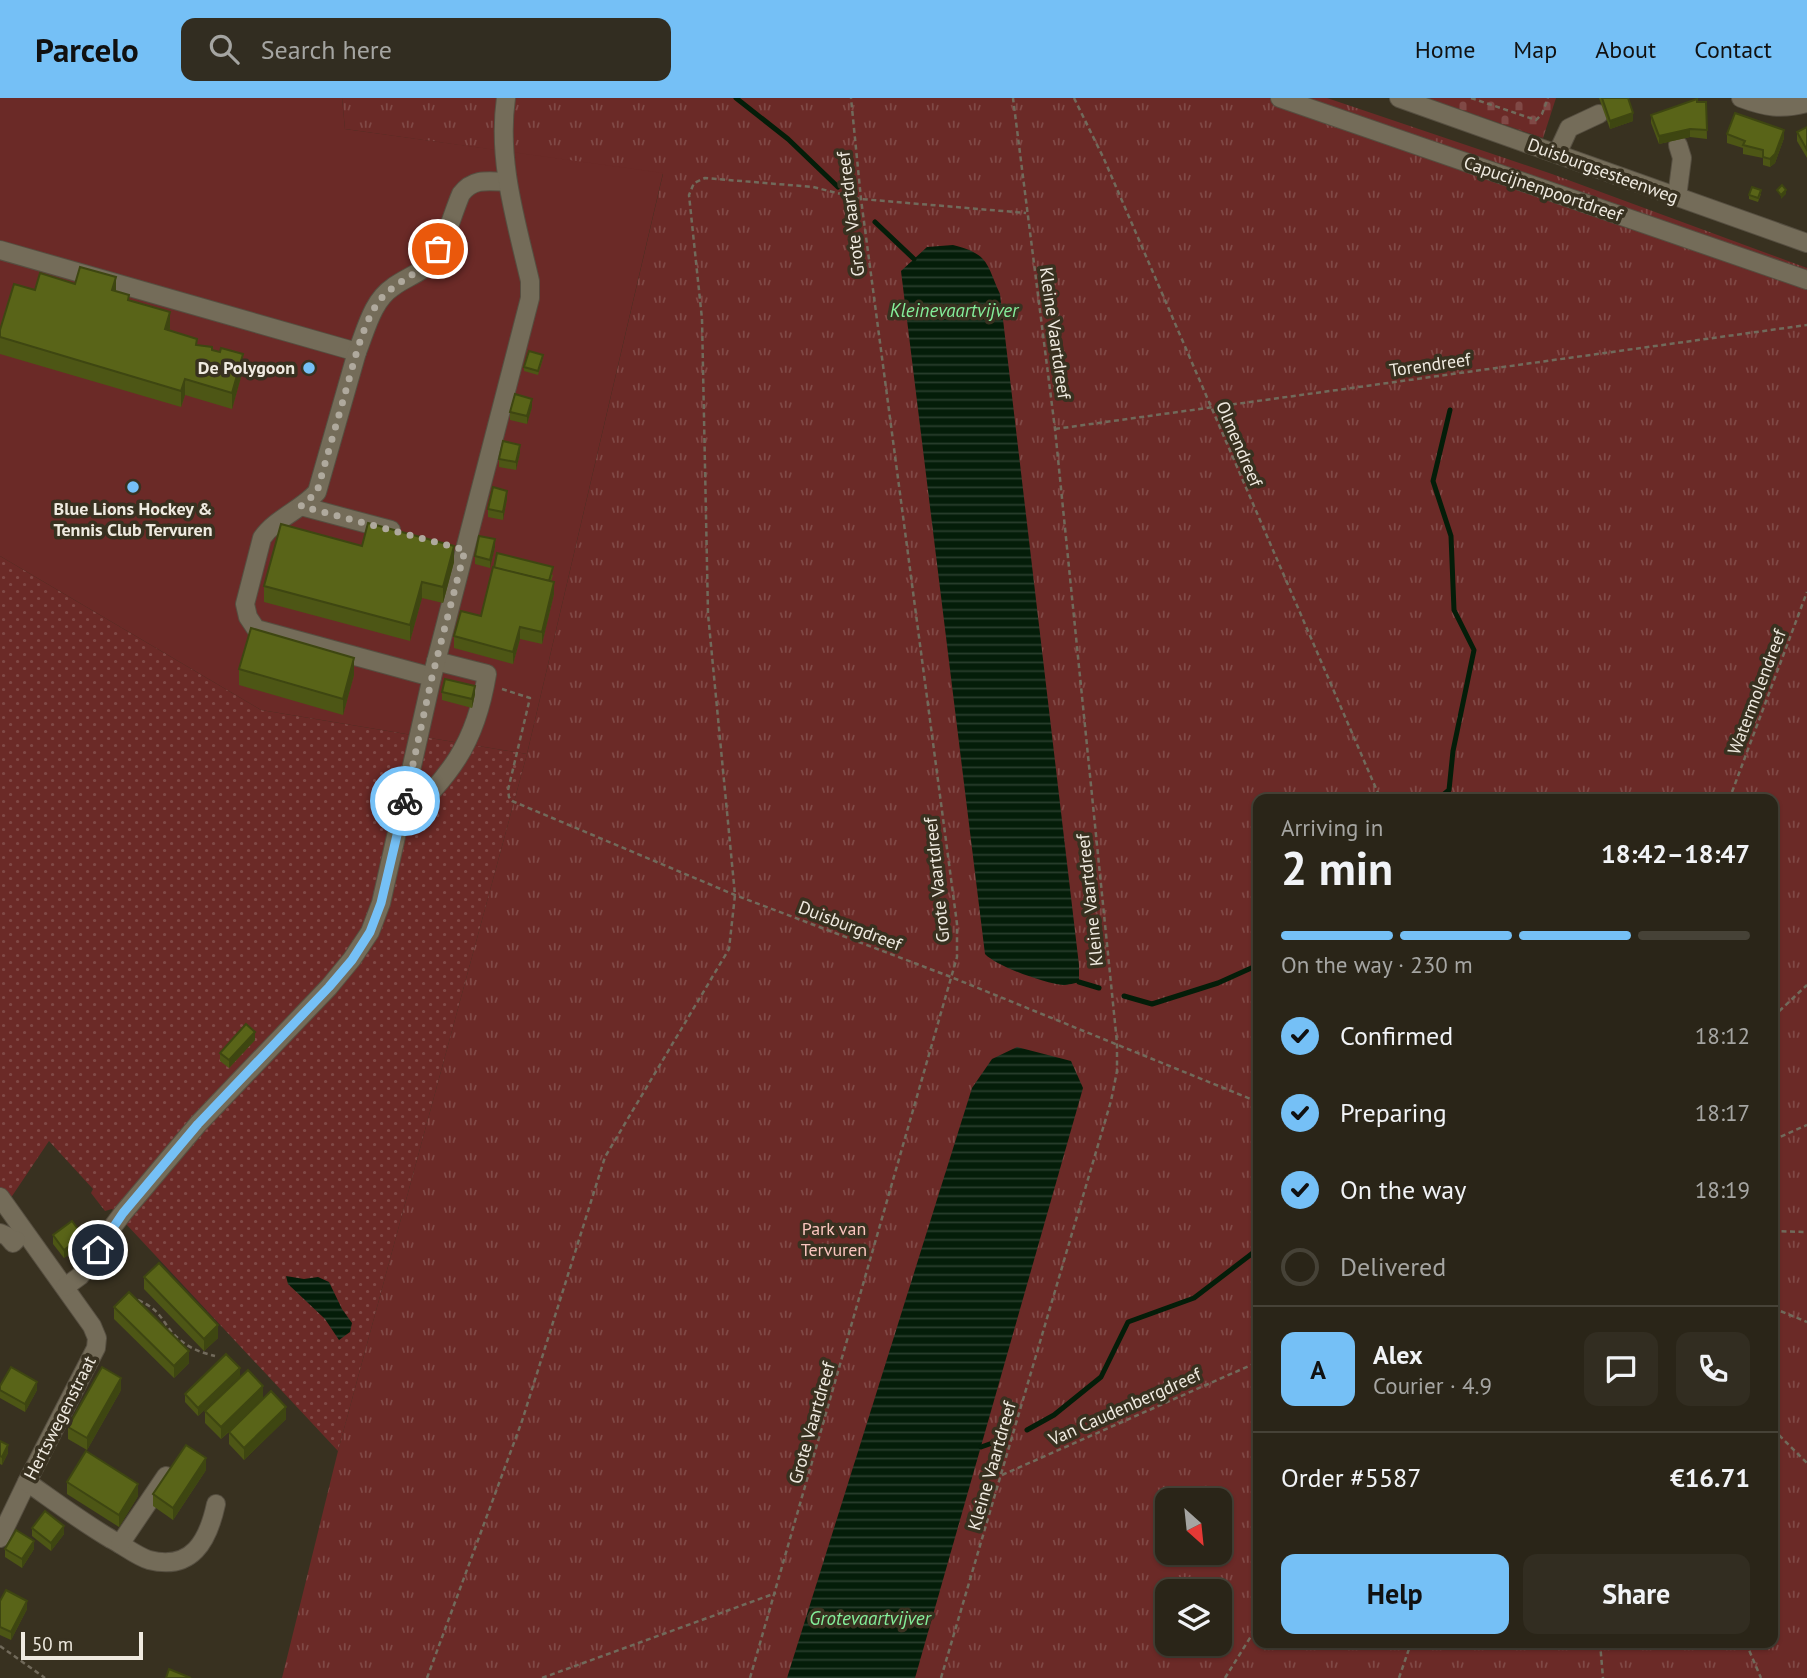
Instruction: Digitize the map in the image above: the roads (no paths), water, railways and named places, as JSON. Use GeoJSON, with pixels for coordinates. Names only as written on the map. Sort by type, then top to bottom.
{"type":"FeatureCollection","features":[{"type":"Feature","properties":{"kind":"street"},"geometry":{"type":"LineString","coordinates":[[65,1287],[80,1276],[92,1262],[105,1237],[123,1213],[198,1124],[352,960],[370,932],[381,903],[434,669],[458,548],[530,298],[530,281],[507,182],[503,121],[506,98]]}},
{"type":"Feature","properties":{"kind":"street","name":"Capucijnenpoortdreef"},"geometry":{"type":"LineString","coordinates":[[1280,98],[1807,280]]}},
{"type":"Feature","properties":{"kind":"street","name":"Duisburgsesteenweg"},"geometry":{"type":"LineString","coordinates":[[1399,98],[1807,243]]}},
{"type":"Feature","properties":{"kind":"street"},"geometry":{"type":"LineString","coordinates":[[1741,98],[1766,107],[1789,108],[1807,103]]}},
{"type":"Feature","properties":{"kind":"street"},"geometry":{"type":"LineString","coordinates":[[1557,154],[1569,128],[1600,114]]}},
{"type":"Feature","properties":{"kind":"street"},"geometry":{"type":"LineString","coordinates":[[1677,197],[1682,158],[1678,145]]}},
{"type":"Feature","properties":{"kind":"street"},"geometry":{"type":"LineString","coordinates":[[400,825],[453,767],[472,734],[482,706],[487,674],[434,669],[256,629],[248,617],[245,604],[262,538],[268,529],[317,492],[357,352],[374,307],[391,288],[432,260],[466,187],[480,181],[507,182]]}},
{"type":"Feature","properties":{"kind":"street"},"geometry":{"type":"LineString","coordinates":[[0,250],[357,352]]}},
{"type":"Feature","properties":{"kind":"street"},"geometry":{"type":"LineString","coordinates":[[301,506],[402,533]]}},
{"type":"Feature","properties":{"kind":"street","name":"Hertswegenstraat"},"geometry":{"type":"LineString","coordinates":[[0,1198],[65,1287],[92,1326],[97,1338],[96,1348],[0,1538]]}},
{"type":"Feature","properties":{"kind":"street"},"geometry":{"type":"LineString","coordinates":[[0,1227],[16,1240],[13,1243],[0,1233]]}},
{"type":"Feature","properties":{"kind":"street"},"geometry":{"type":"LineString","coordinates":[[120,1544],[174,1464]]}},
{"type":"Feature","properties":{"kind":"street"},"geometry":{"type":"LineString","coordinates":[[27,1482],[87,1524],[146,1559],[168,1563],[188,1557],[203,1543],[211,1526],[216,1504]]}},
{"type":"Feature","properties":{"kind":"water","name":"Kleinevaartvijver"},"geometry":{"type":"Polygon","coordinates":[[[953,245],[974,252],[985,261],[1000,294],[1079,965],[1079,982],[1067,985],[1022,974],[999,964],[985,954],[901,271],[927,247],[953,245]]]}},
{"type":"Feature","properties":{"kind":"water","name":"Grotevaartvijver"},"geometry":{"type":"Polygon","coordinates":[[[1017,1047],[1071,1061],[1083,1088],[915,1678],[787,1678],[972,1088],[992,1059],[1017,1047]]]}},
{"type":"Feature","properties":{"kind":"water"},"geometry":{"type":"Polygon","coordinates":[[[286,1276],[304,1279],[318,1277],[329,1282],[352,1323],[350,1332],[339,1340],[325,1319],[288,1284],[286,1276]]]}},
{"type":"Feature","properties":{"kind":"waterway"},"geometry":{"type":"LineString","coordinates":[[736,98],[788,139],[838,187]]}},
{"type":"Feature","properties":{"kind":"waterway"},"geometry":{"type":"LineString","coordinates":[[875,222],[914,259]]}},
{"type":"Feature","properties":{"kind":"waterway"},"geometry":{"type":"LineString","coordinates":[[1444,794],[1449,790],[1453,751],[1474,650],[1454,610],[1451,536],[1433,481],[1450,410]]}},
{"type":"Feature","properties":{"kind":"waterway"},"geometry":{"type":"LineString","coordinates":[[1124,996],[1152,1004],[1218,983],[1253,967]]}},
{"type":"Feature","properties":{"kind":"waterway"},"geometry":{"type":"LineString","coordinates":[[1079,982],[1099,988]]}},
{"type":"Feature","properties":{"kind":"waterway"},"geometry":{"type":"LineString","coordinates":[[1027,1430],[1054,1415],[1101,1377],[1128,1322],[1194,1298],[1253,1253]]}},
{"type":"Feature","properties":{"kind":"waterway"},"geometry":{"type":"LineString","coordinates":[[981,1447],[1001,1440]]}},
{"type":"Feature","properties":{"kind":"place","name":"De Polygoon"},"geometry":{"type":"Point","coordinates":[309,368]}},
{"type":"Feature","properties":{"kind":"place","name":"Blue Lions Hockey & Tennis Club Tervuren"},"geometry":{"type":"Point","coordinates":[133,487]}},
{"type":"Feature","properties":{"kind":"park label","name":"Park van Tervuren"},"geometry":{"type":"Point","coordinates":[834,1239]}}]}
